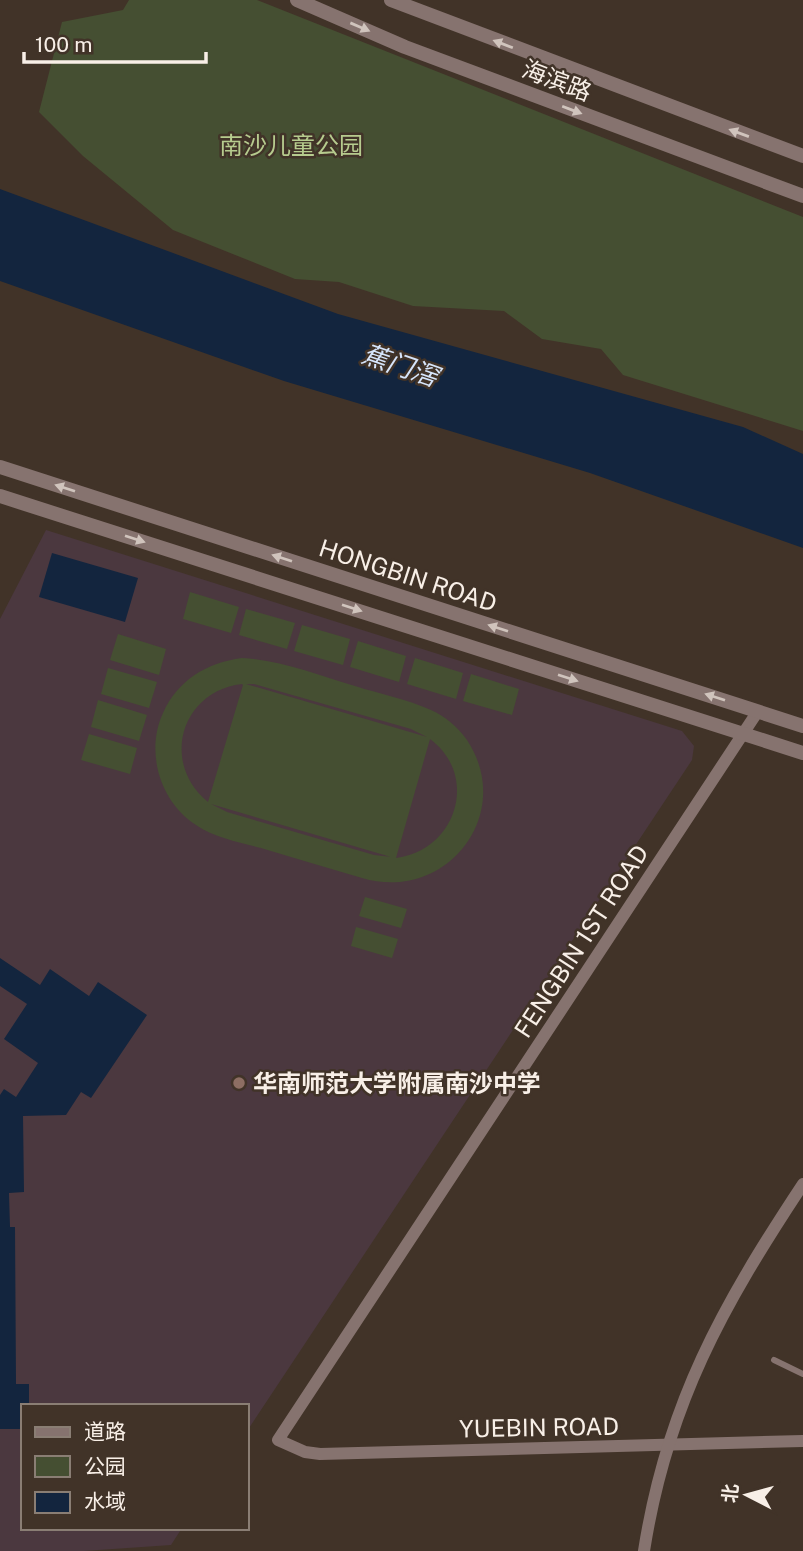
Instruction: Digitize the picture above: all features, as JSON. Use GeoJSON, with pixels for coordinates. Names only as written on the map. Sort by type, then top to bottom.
{"type":"FeatureCollection","features":[{"type":"Feature","properties":{"kind":"street","name":"海滨路"},"geometry":{"type":"LineString","coordinates":[[297,0],[405,47],[803,196]]}},
{"type":"Feature","properties":{"kind":"street","name":"海滨路"},"geometry":{"type":"LineString","coordinates":[[391,0],[803,156]]}},
{"type":"Feature","properties":{"kind":"street","name":"HONGBIN ROAD"},"geometry":{"type":"LineString","coordinates":[[0,467],[803,726]]}},
{"type":"Feature","properties":{"kind":"street","name":"HONGBIN ROAD"},"geometry":{"type":"LineString","coordinates":[[0,496],[803,753]]}},
{"type":"Feature","properties":{"kind":"street","name":"FENGBIN 1ST ROAD"},"geometry":{"type":"LineString","coordinates":[[278,1440],[758,711]]}},
{"type":"Feature","properties":{"kind":"street"},"geometry":{"type":"LineString","coordinates":[[644,1551],[668,1445],[690,1384],[716,1325],[747,1269],[798,1200],[803,1184]]}},
{"type":"Feature","properties":{"kind":"street","name":"YUEBIN ROAD"},"geometry":{"type":"LineString","coordinates":[[278,1440],[291,1448],[320,1454],[803,1441]]}},
{"type":"Feature","properties":{"kind":"lane"},"geometry":{"type":"LineString","coordinates":[[774,1360],[803,1374]]}},
{"type":"Feature","properties":{"kind":"shaded area","name":"华南师范大学附属南沙中学"},"geometry":{"type":"Polygon","coordinates":[[[46,530],[682,731],[694,746],[692,760],[248,1429],[248,1404],[21,1404],[21,1530],[181,1530],[171,1545],[84,1551],[0,1551],[0,619],[46,530]]]}},
{"type":"Feature","properties":{"kind":"green space","name":"南沙儿童公园"},"geometry":{"type":"Polygon","coordinates":[[[129,0],[257,0],[803,217],[803,431],[623,375],[601,349],[542,339],[504,311],[413,306],[339,282],[295,279],[173,230],[83,156],[39,112],[62,22],[123,10],[129,0]]]}},
{"type":"Feature","properties":{"kind":"green space"},"geometry":{"type":"Polygon","coordinates":[[[190,592],[239,607],[231,633],[183,619],[190,592]]]}},
{"type":"Feature","properties":{"kind":"green space"},"geometry":{"type":"Polygon","coordinates":[[[246,609],[295,623],[287,649],[239,635],[246,609]]]}},
{"type":"Feature","properties":{"kind":"green space"},"geometry":{"type":"Polygon","coordinates":[[[302,625],[350,639],[343,665],[294,651],[302,625]]]}},
{"type":"Feature","properties":{"kind":"green space"},"geometry":{"type":"Polygon","coordinates":[[[118,634],[166,649],[159,675],[110,660],[118,634]]]}},
{"type":"Feature","properties":{"kind":"green space"},"geometry":{"type":"Polygon","coordinates":[[[358,641],[406,656],[399,682],[350,667],[358,641]]]}},
{"type":"Feature","properties":{"kind":"green space"},"geometry":{"type":"Polygon","coordinates":[[[242,658],[299,669],[413,703],[436,712],[451,722],[467,740],[480,768],[483,796],[477,823],[464,846],[445,865],[421,877],[393,882],[362,878],[227,839],[196,825],[173,803],[159,775],[156,760],[158,728],[169,701],[185,682],[217,664],[242,658]],[[246,684],[427,737],[411,729],[254,684],[246,684]],[[243,685],[221,689],[204,700],[192,714],[184,731],[184,768],[193,786],[208,802],[243,685]],[[430,739],[396,858],[417,852],[434,842],[446,827],[454,810],[457,791],[454,772],[445,754],[430,739]],[[211,804],[227,812],[374,855],[390,857],[211,804]]]}},
{"type":"Feature","properties":{"kind":"green space"},"geometry":{"type":"Polygon","coordinates":[[[415,658],[463,673],[456,699],[407,684],[415,658]]]}},
{"type":"Feature","properties":{"kind":"green space"},"geometry":{"type":"Polygon","coordinates":[[[108,668],[157,682],[149,708],[101,694],[108,668]]]}},
{"type":"Feature","properties":{"kind":"green space"},"geometry":{"type":"Polygon","coordinates":[[[471,674],[519,689],[512,715],[463,701],[471,674]]]}},
{"type":"Feature","properties":{"kind":"green space"},"geometry":{"type":"Polygon","coordinates":[[[98,700],[147,715],[139,741],[91,727],[98,700]]]}},
{"type":"Feature","properties":{"kind":"green space"},"geometry":{"type":"Polygon","coordinates":[[[89,734],[137,748],[130,774],[81,760],[89,734]]]}},
{"type":"Feature","properties":{"kind":"green space"},"geometry":{"type":"Polygon","coordinates":[[[365,897],[407,909],[401,928],[359,916],[365,897]]]}},
{"type":"Feature","properties":{"kind":"green space"},"geometry":{"type":"Polygon","coordinates":[[[356,927],[398,939],[392,958],[351,946],[356,927]]]}},
{"type":"Feature","properties":{"kind":"water","name":"蕉门滘"},"geometry":{"type":"Polygon","coordinates":[[[0,189],[338,314],[743,427],[803,454],[803,548],[590,473],[284,381],[0,281],[0,189]]]}},
{"type":"Feature","properties":{"kind":"water"},"geometry":{"type":"Polygon","coordinates":[[[52,553],[138,578],[125,622],[39,597],[52,553]]]}},
{"type":"Feature","properties":{"kind":"water"},"geometry":{"type":"Polygon","coordinates":[[[0,958],[40,985],[50,969],[89,996],[98,982],[147,1015],[91,1098],[81,1092],[66,1115],[23,1116],[24,1192],[9,1193],[10,1227],[15,1227],[16,1384],[29,1384],[29,1404],[21,1404],[21,1429],[0,1429],[0,1095],[4,1089],[16,1097],[38,1063],[4,1039],[27,1004],[0,986],[0,958]]]}},
{"type":"Feature","properties":{"kind":"place","name":"华南师范大学附属南沙中学"},"geometry":{"type":"Point","coordinates":[239,1083]}}]}
